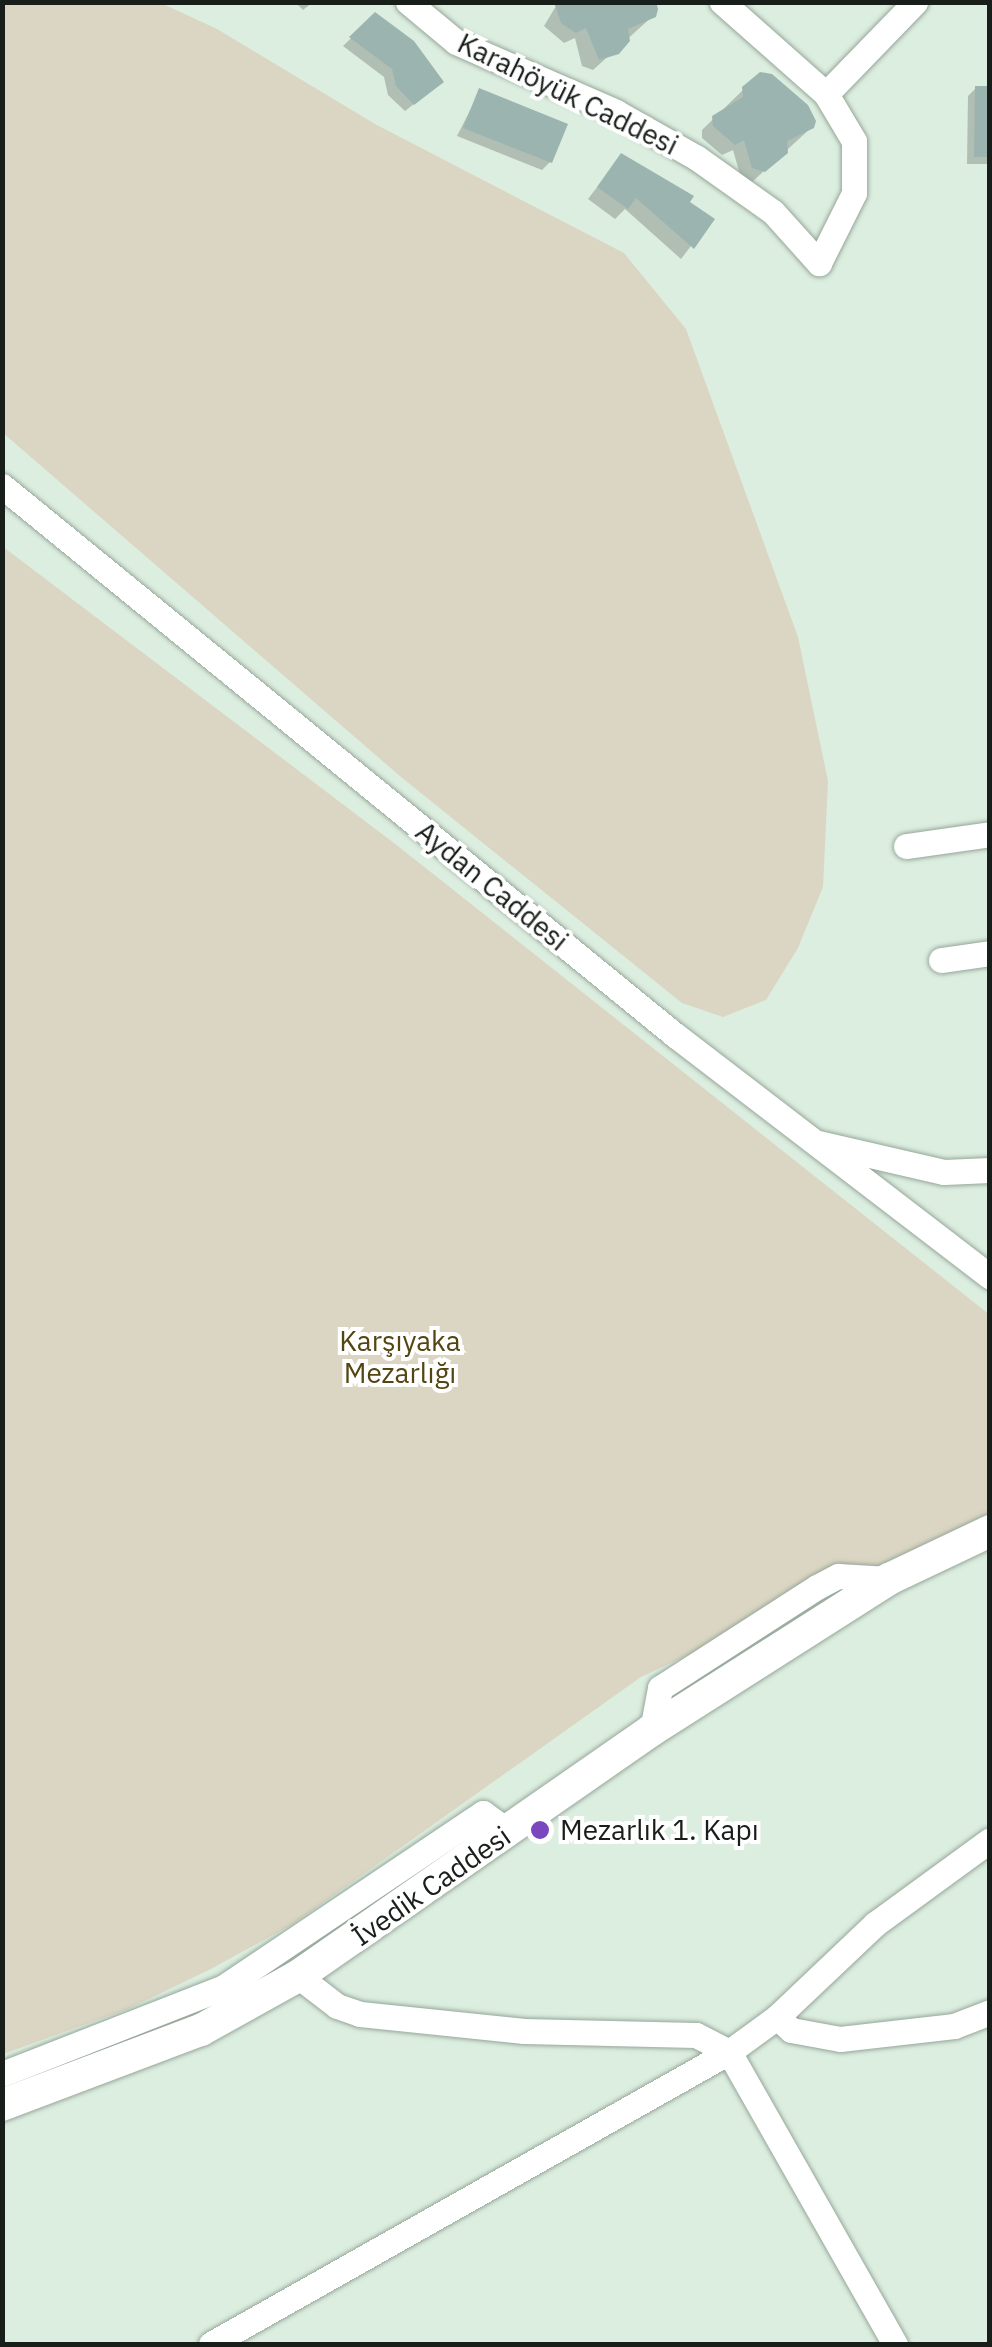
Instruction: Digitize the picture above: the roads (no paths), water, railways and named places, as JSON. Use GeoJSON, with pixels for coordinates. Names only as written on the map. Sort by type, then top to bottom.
{"type":"FeatureCollection","features":[{"type":"Feature","properties":{"kind":"main road","name":"İvedik Caddesi"},"geometry":{"type":"LineString","coordinates":[[2,2105],[75,2064],[201,2030],[298,1976],[341,1931],[508,1831],[652,1730],[889,1579],[990,1531]]}},
{"type":"Feature","properties":{"kind":"street","name":"Karahöyük Caddesi"},"geometry":{"type":"LineString","coordinates":[[408,2],[456,42],[616,112],[697,158],[773,212],[819,263],[854,193],[858,154],[847,123],[826,94]]}},
{"type":"Feature","properties":{"kind":"street"},"geometry":{"type":"LineString","coordinates":[[722,2],[826,94],[916,2]]}},
{"type":"Feature","properties":{"kind":"street","name":"Aydan Caddesi"},"geometry":{"type":"LineString","coordinates":[[2,486],[808,1140],[990,1277]]}},
{"type":"Feature","properties":{"kind":"street"},"geometry":{"type":"LineString","coordinates":[[906,846],[990,834]]}},
{"type":"Feature","properties":{"kind":"street"},"geometry":{"type":"LineString","coordinates":[[941,960],[990,953]]}},
{"type":"Feature","properties":{"kind":"street"},"geometry":{"type":"LineString","coordinates":[[808,1140],[944,1172],[990,1170]]}},
{"type":"Feature","properties":{"kind":"street"},"geometry":{"type":"LineString","coordinates":[[211,2344],[730,2052],[778,2017],[876,1924],[990,1840]]}},
{"type":"Feature","properties":{"kind":"street"},"geometry":{"type":"LineString","coordinates":[[2,2074],[75,2064],[341,1931]]}},
{"type":"Feature","properties":{"kind":"street"},"geometry":{"type":"LineString","coordinates":[[298,1976],[338,2006],[360,2014],[524,2031],[696,2035],[730,2052],[895,2344]]}},
{"type":"Feature","properties":{"kind":"street"},"geometry":{"type":"LineString","coordinates":[[778,2017],[811,2037],[840,2039],[954,2026],[990,2012]]}},
{"type":"Feature","properties":{"kind":"place","name":"Mezarlık 1. Kapı"},"geometry":{"type":"Point","coordinates":[540,1830]}},
{"type":"Feature","properties":{"kind":"park label","name":"Karşıyaka Mezarlığı"},"geometry":{"type":"Point","coordinates":[400,1357]}}]}
